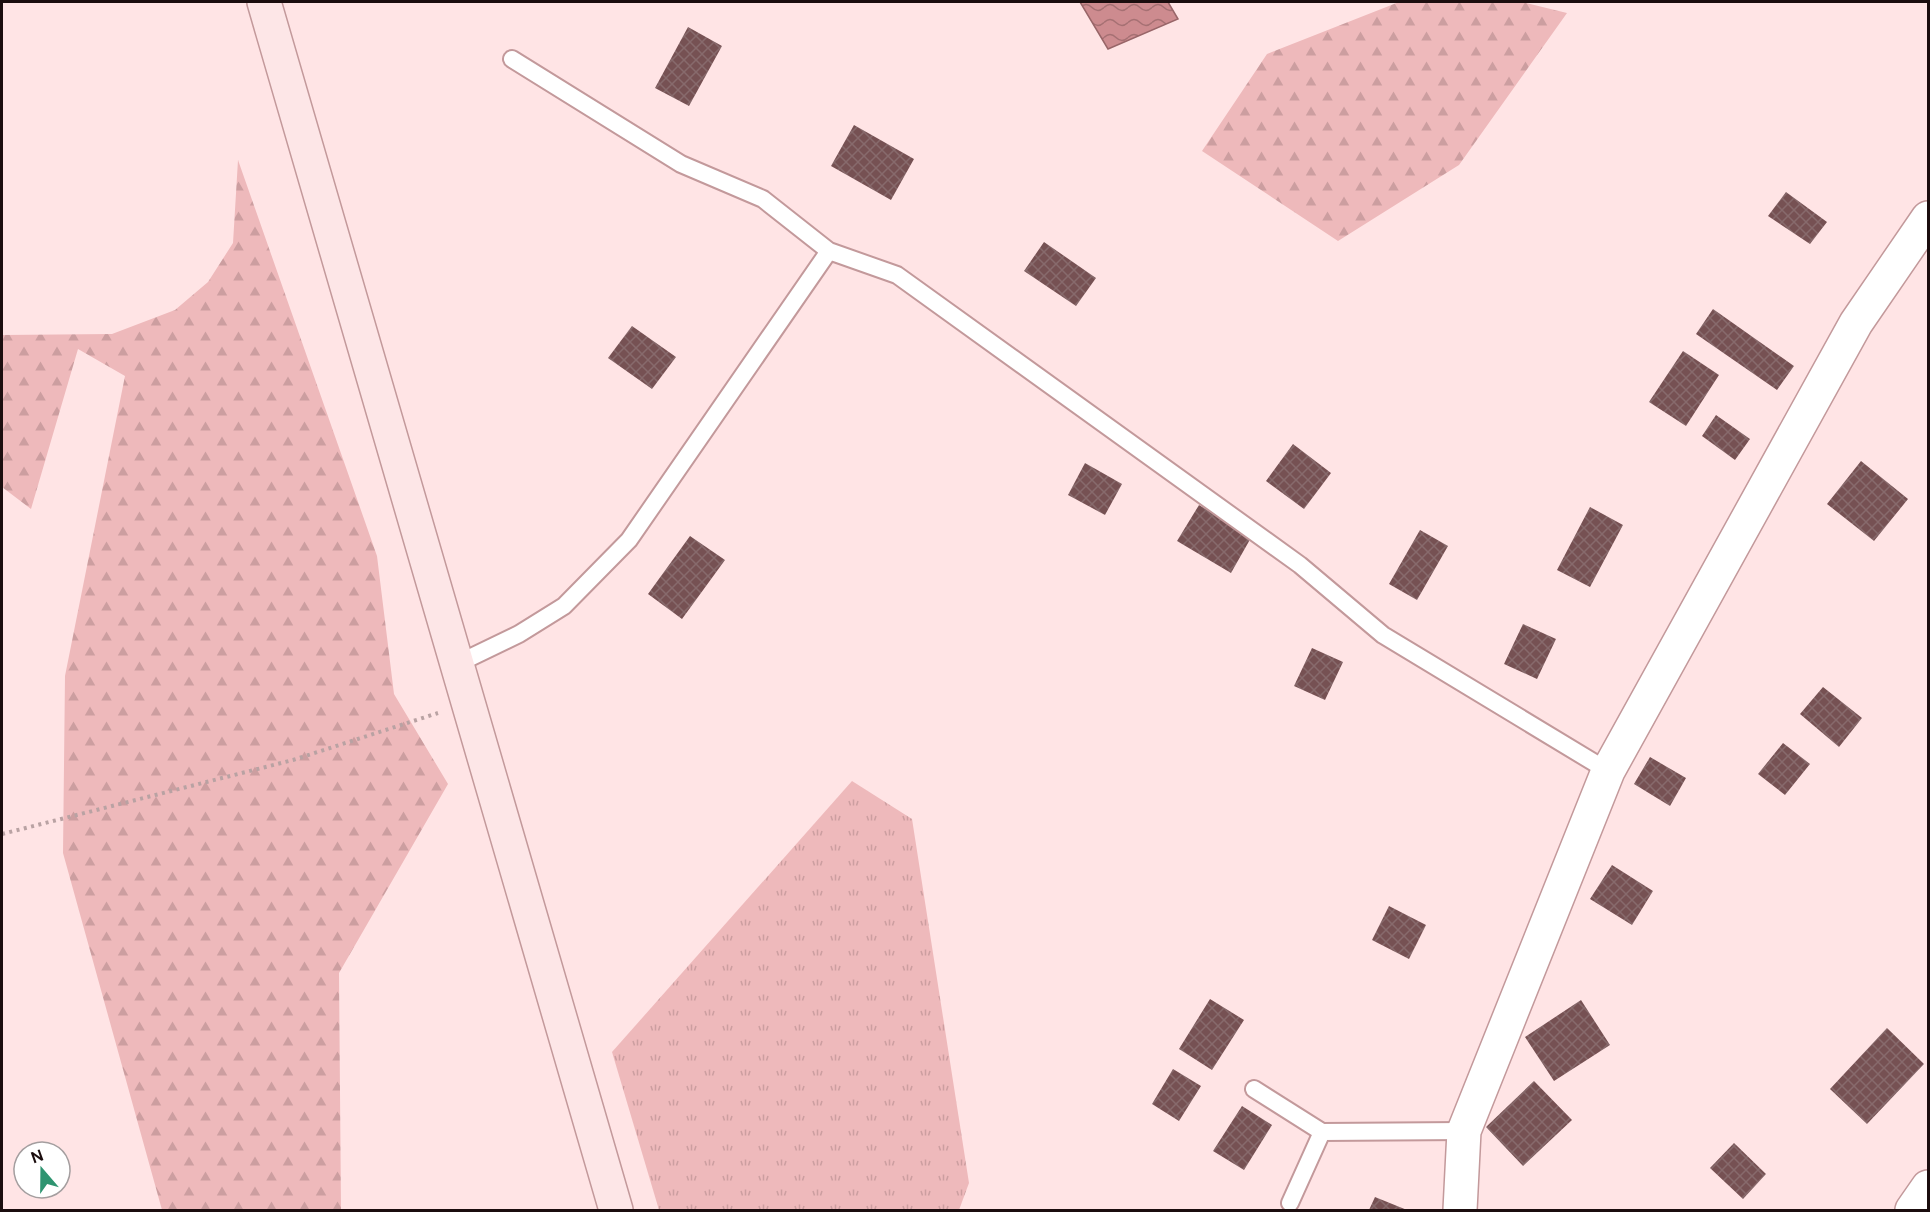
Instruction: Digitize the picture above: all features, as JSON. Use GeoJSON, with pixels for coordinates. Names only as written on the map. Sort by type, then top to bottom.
{"type":"FeatureCollection","features":[{"type":"Feature","properties":{"kind":"main road"},"geometry":{"type":"LineString","coordinates":[[264,2],[459,663],[616,1210]]}},
{"type":"Feature","properties":{"kind":"street"},"geometry":{"type":"LineString","coordinates":[[1460,1210],[1464,1131],[1608,771],[1856,323],[1929,218]]}},
{"type":"Feature","properties":{"kind":"street"},"geometry":{"type":"LineString","coordinates":[[1912,1210],[1929,1187]]}},
{"type":"Feature","properties":{"kind":"lane"},"geometry":{"type":"LineString","coordinates":[[512,59],[681,164],[762,199],[829,251],[897,275],[1300,565],[1383,635],[1608,771]]}},
{"type":"Feature","properties":{"kind":"lane"},"geometry":{"type":"LineString","coordinates":[[459,663],[519,634],[564,606],[629,540],[829,251]]}},
{"type":"Feature","properties":{"kind":"lane"},"geometry":{"type":"LineString","coordinates":[[1254,1089],[1322,1132],[1464,1131]]}},
{"type":"Feature","properties":{"kind":"lane"},"geometry":{"type":"LineString","coordinates":[[1290,1203],[1322,1132]]}},
{"type":"Feature","properties":{"kind":"path"},"geometry":{"type":"LineString","coordinates":[[2,834],[293,760],[470,702]]}},
{"type":"Feature","properties":{"kind":"green space"},"geometry":{"type":"Polygon","coordinates":[[[1399,2],[1522,2],[1567,13],[1459,165],[1338,241],[1202,151],[1267,54],[1399,2]]]}},
{"type":"Feature","properties":{"kind":"green space"},"geometry":{"type":"Polygon","coordinates":[[[238,160],[377,556],[394,694],[448,784],[339,973],[341,1210],[162,1210],[63,853],[65,676],[125,376],[78,349],[31,509],[2,487],[2,335],[112,334],[175,310],[208,282],[233,243],[238,160]]]}},
{"type":"Feature","properties":{"kind":"green space"},"geometry":{"type":"Polygon","coordinates":[[[852,781],[912,819],[969,1183],[959,1210],[659,1210],[612,1052],[852,781]]]}},
{"type":"Feature","properties":{"kind":"water"},"geometry":{"type":"Polygon","coordinates":[[[1080,2],[1168,2],[1178,19],[1108,49],[1080,2]]]}},
{"type":"Feature","properties":{"kind":"building"},"geometry":{"type":"Polygon","coordinates":[[[688,27],[722,46],[689,106],[655,88],[688,27]]]}},
{"type":"Feature","properties":{"kind":"building"},"geometry":{"type":"Polygon","coordinates":[[[854,125],[914,159],[891,200],[831,166],[854,125]]]}},
{"type":"Feature","properties":{"kind":"building"},"geometry":{"type":"Polygon","coordinates":[[[1786,192],[1827,222],[1810,244],[1768,216],[1786,192]]]}},
{"type":"Feature","properties":{"kind":"building"},"geometry":{"type":"Polygon","coordinates":[[[1044,242],[1096,278],[1076,306],[1024,271],[1044,242]]]}},
{"type":"Feature","properties":{"kind":"building"},"geometry":{"type":"Polygon","coordinates":[[[1713,309],[1794,366],[1777,390],[1696,334],[1713,309]]]}},
{"type":"Feature","properties":{"kind":"building"},"geometry":{"type":"Polygon","coordinates":[[[632,326],[676,357],[652,389],[608,358],[632,326]]]}},
{"type":"Feature","properties":{"kind":"building"},"geometry":{"type":"Polygon","coordinates":[[[1683,351],[1719,375],[1686,426],[1649,402],[1683,351]]]}},
{"type":"Feature","properties":{"kind":"building"},"geometry":{"type":"Polygon","coordinates":[[[1716,415],[1750,439],[1735,460],[1702,436],[1716,415]]]}},
{"type":"Feature","properties":{"kind":"building"},"geometry":{"type":"Polygon","coordinates":[[[1293,444],[1331,473],[1304,509],[1266,481],[1293,444]]]}},
{"type":"Feature","properties":{"kind":"building"},"geometry":{"type":"Polygon","coordinates":[[[1861,461],[1908,499],[1874,541],[1827,504],[1861,461]]]}},
{"type":"Feature","properties":{"kind":"building"},"geometry":{"type":"Polygon","coordinates":[[[1085,463],[1122,484],[1105,515],[1068,495],[1085,463]]]}},
{"type":"Feature","properties":{"kind":"building"},"geometry":{"type":"Polygon","coordinates":[[[1199,505],[1252,536],[1231,573],[1177,541],[1199,505]]]}},
{"type":"Feature","properties":{"kind":"building"},"geometry":{"type":"Polygon","coordinates":[[[1590,507],[1623,525],[1590,587],[1557,570],[1590,507]]]}},
{"type":"Feature","properties":{"kind":"building"},"geometry":{"type":"Polygon","coordinates":[[[1420,530],[1448,546],[1417,600],[1389,584],[1420,530]]]}},
{"type":"Feature","properties":{"kind":"building"},"geometry":{"type":"Polygon","coordinates":[[[690,536],[725,560],[682,619],[648,594],[690,536]]]}},
{"type":"Feature","properties":{"kind":"building"},"geometry":{"type":"Polygon","coordinates":[[[1523,624],[1556,639],[1537,679],[1504,664],[1523,624]]]}},
{"type":"Feature","properties":{"kind":"building"},"geometry":{"type":"Polygon","coordinates":[[[1312,648],[1343,662],[1325,700],[1294,686],[1312,648]]]}},
{"type":"Feature","properties":{"kind":"building"},"geometry":{"type":"Polygon","coordinates":[[[1823,687],[1862,718],[1839,747],[1800,714],[1823,687]]]}},
{"type":"Feature","properties":{"kind":"building"},"geometry":{"type":"Polygon","coordinates":[[[1783,743],[1810,764],[1785,795],[1758,774],[1783,743]]]}},
{"type":"Feature","properties":{"kind":"building"},"geometry":{"type":"Polygon","coordinates":[[[1650,757],[1686,778],[1670,806],[1634,784],[1650,757]]]}},
{"type":"Feature","properties":{"kind":"building"},"geometry":{"type":"Polygon","coordinates":[[[1612,865],[1653,891],[1632,925],[1590,899],[1612,865]]]}},
{"type":"Feature","properties":{"kind":"building"},"geometry":{"type":"Polygon","coordinates":[[[1389,906],[1426,925],[1409,959],[1372,940],[1389,906]]]}},
{"type":"Feature","properties":{"kind":"building"},"geometry":{"type":"Polygon","coordinates":[[[1210,999],[1244,1020],[1212,1070],[1179,1049],[1210,999]]]}},
{"type":"Feature","properties":{"kind":"building"},"geometry":{"type":"Polygon","coordinates":[[[1581,1000],[1610,1045],[1554,1081],[1525,1037],[1581,1000]]]}},
{"type":"Feature","properties":{"kind":"building"},"geometry":{"type":"Polygon","coordinates":[[[1887,1028],[1924,1064],[1867,1124],[1830,1089],[1887,1028]]]}},
{"type":"Feature","properties":{"kind":"building"},"geometry":{"type":"Polygon","coordinates":[[[1173,1069],[1201,1086],[1179,1121],[1152,1104],[1173,1069]]]}},
{"type":"Feature","properties":{"kind":"building"},"geometry":{"type":"Polygon","coordinates":[[[1534,1081],[1572,1120],[1523,1166],[1486,1127],[1534,1081]]]}},
{"type":"Feature","properties":{"kind":"building"},"geometry":{"type":"Polygon","coordinates":[[[1242,1106],[1272,1125],[1244,1170],[1213,1151],[1242,1106]]]}},
{"type":"Feature","properties":{"kind":"building"},"geometry":{"type":"Polygon","coordinates":[[[1734,1143],[1766,1174],[1743,1199],[1710,1168],[1734,1143]]]}},
{"type":"Feature","properties":{"kind":"building"},"geometry":{"type":"Polygon","coordinates":[[[1375,1197],[1407,1210],[1369,1210],[1375,1197]]]}}]}
